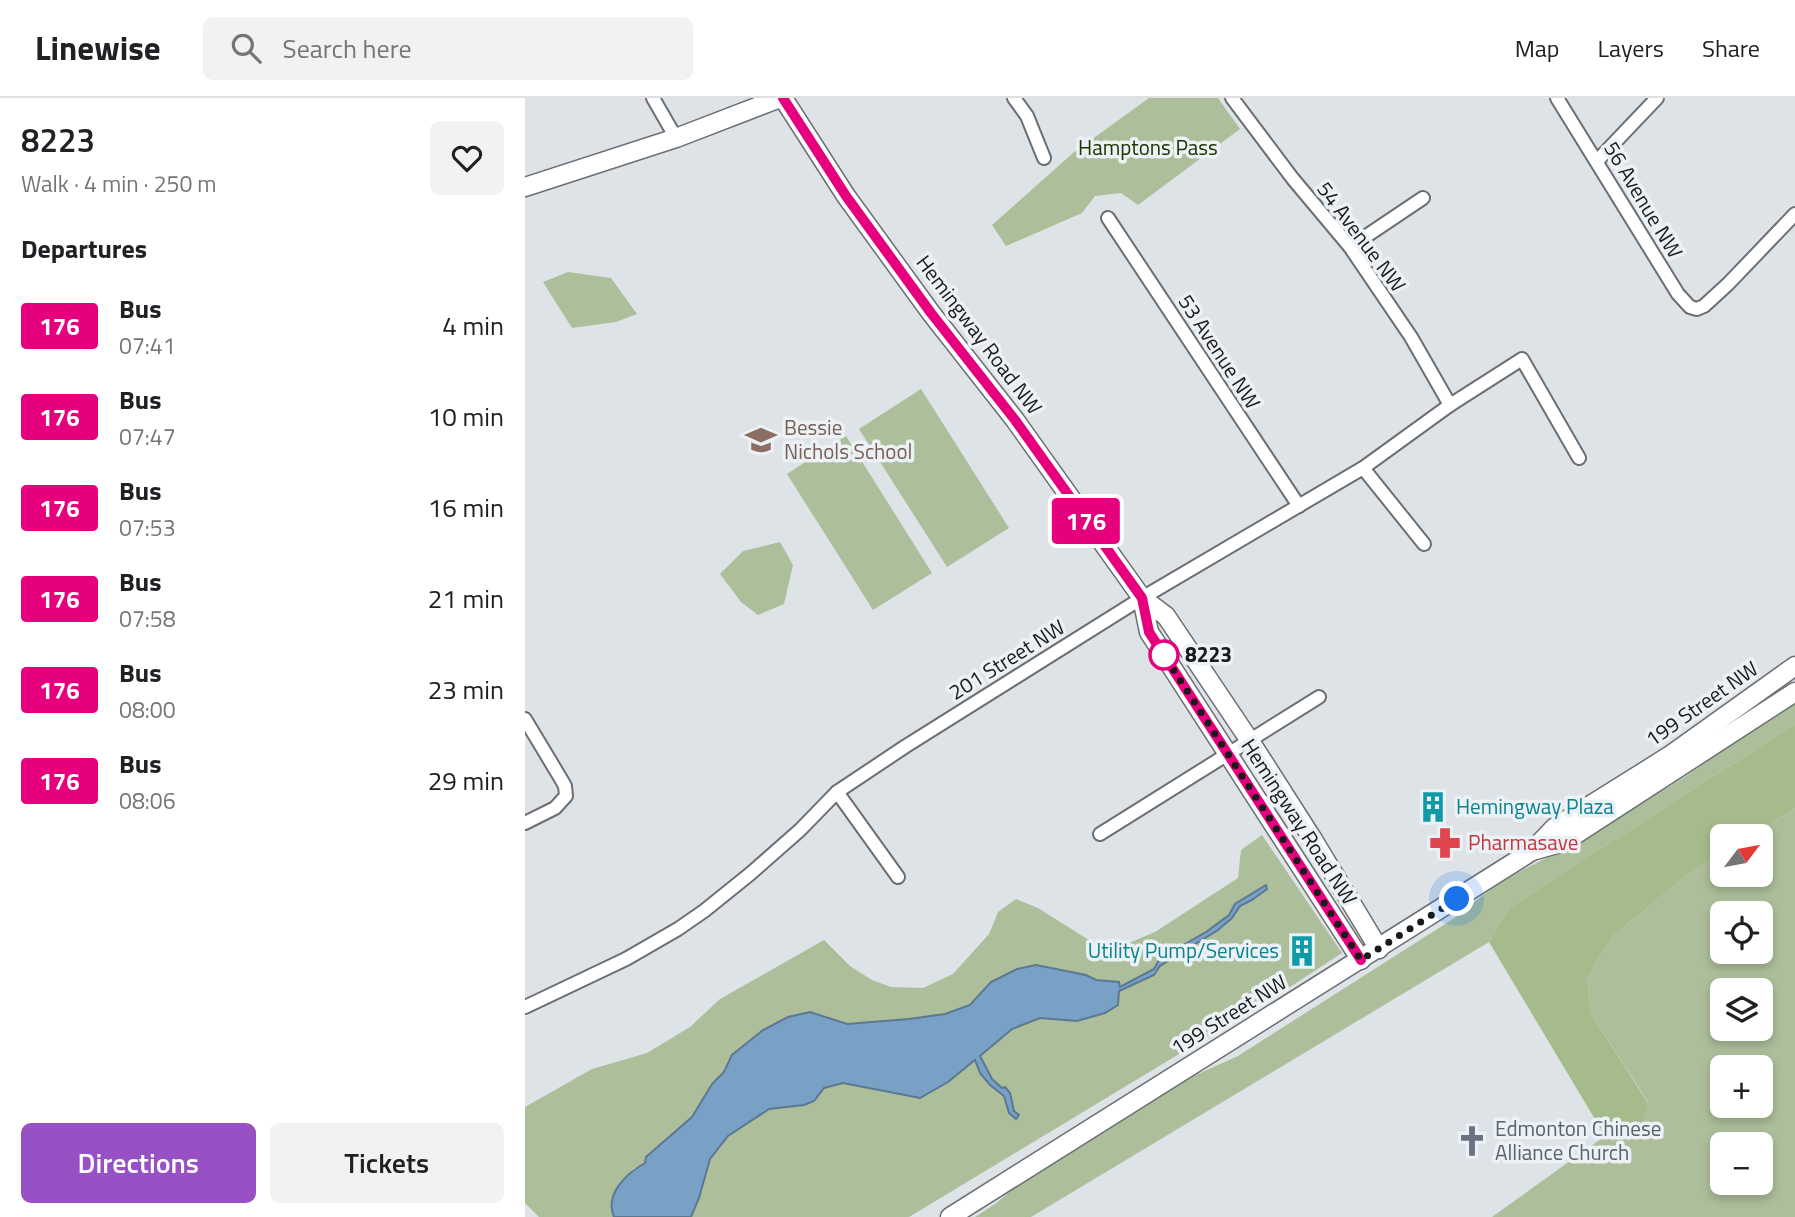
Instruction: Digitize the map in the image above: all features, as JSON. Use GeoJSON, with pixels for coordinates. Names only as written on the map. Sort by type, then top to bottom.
{"type":"FeatureCollection","features":[{"type":"Feature","properties":{"kind":"street"},"geometry":{"type":"LineString","coordinates":[[653,98],[676,138]]}},
{"type":"Feature","properties":{"kind":"street"},"geometry":{"type":"LineString","coordinates":[[525,187],[676,138],[782,98]]}},
{"type":"Feature","properties":{"kind":"street","name":"Hemingway Road NW"},"geometry":{"type":"LineString","coordinates":[[782,98],[846,196],[931,313],[1015,420],[1142,598],[1166,616],[1250,741],[1379,949]]}},
{"type":"Feature","properties":{"kind":"street"},"geometry":{"type":"LineString","coordinates":[[1014,98],[1027,116],[1044,158]]}},
{"type":"Feature","properties":{"kind":"street","name":"56 Avenue NW"},"geometry":{"type":"LineString","coordinates":[[1557,98],[1678,294],[1690,307],[1697,309],[1704,306],[1795,214]]}},
{"type":"Feature","properties":{"kind":"street"},"geometry":{"type":"LineString","coordinates":[[1597,161],[1657,98]]}},
{"type":"Feature","properties":{"kind":"street","name":"54 Avenue NW"},"geometry":{"type":"LineString","coordinates":[[1234,99],[1293,179],[1350,247],[1411,337],[1450,405]]}},
{"type":"Feature","properties":{"kind":"street"},"geometry":{"type":"LineString","coordinates":[[1350,247],[1423,198]]}},
{"type":"Feature","properties":{"kind":"street","name":"53 Avenue NW"},"geometry":{"type":"LineString","coordinates":[[1108,218],[1299,506]]}},
{"type":"Feature","properties":{"kind":"street","name":"201 Street NW"},"geometry":{"type":"LineString","coordinates":[[525,1007],[656,943],[704,911],[766,861],[837,792],[1142,598],[1363,468],[1450,405],[1522,359],[1579,458]]}},
{"type":"Feature","properties":{"kind":"street"},"geometry":{"type":"LineString","coordinates":[[1363,468],[1424,544]]}},
{"type":"Feature","properties":{"kind":"street","name":"Hemingway Road NW"},"geometry":{"type":"LineString","coordinates":[[1142,598],[1149,632],[1361,960]]}},
{"type":"Feature","properties":{"kind":"street","name":"199 Street NW"},"geometry":{"type":"LineString","coordinates":[[950,1217],[1532,851],[1554,828],[1669,756],[1795,666]]}},
{"type":"Feature","properties":{"kind":"street","name":"199 Street NW"},"geometry":{"type":"LineString","coordinates":[[1532,851],[1563,842],[1795,692]]}},
{"type":"Feature","properties":{"kind":"street"},"geometry":{"type":"LineString","coordinates":[[1100,834],[1319,697]]}},
{"type":"Feature","properties":{"kind":"street"},"geometry":{"type":"LineString","coordinates":[[525,719],[565,786],[566,796],[555,808],[525,822]]}},
{"type":"Feature","properties":{"kind":"street"},"geometry":{"type":"LineString","coordinates":[[837,792],[898,877]]}},
{"type":"Feature","properties":{"kind":"green space","name":"Hamptons Pass"},"geometry":{"type":"Polygon","coordinates":[[[1149,98],[1218,98],[1240,129],[1138,205],[1121,193],[1095,196],[1082,213],[1006,246],[992,225],[1073,153],[1149,98]]]}},
{"type":"Feature","properties":{"kind":"green space"},"geometry":{"type":"Polygon","coordinates":[[[568,272],[611,278],[637,314],[616,322],[572,328],[543,282],[568,272]]]}},
{"type":"Feature","properties":{"kind":"green space"},"geometry":{"type":"Polygon","coordinates":[[[921,389],[1009,528],[947,567],[859,429],[921,389]]]}},
{"type":"Feature","properties":{"kind":"green space"},"geometry":{"type":"Polygon","coordinates":[[[846,436],[932,573],[873,610],[787,474],[846,436]]]}},
{"type":"Feature","properties":{"kind":"green space"},"geometry":{"type":"Polygon","coordinates":[[[780,542],[793,565],[784,604],[758,615],[741,602],[720,574],[743,551],[780,542]]]}},
{"type":"Feature","properties":{"kind":"green space"},"geometry":{"type":"Polygon","coordinates":[[[1795,702],[1795,724],[1510,907],[1489,942],[1031,1217],[975,1217],[1022,1182],[1178,1083],[1238,1056],[1453,919],[1501,881],[1583,839],[1683,778],[1795,702]]]}},
{"type":"Feature","properties":{"kind":"green space"},"geometry":{"type":"Polygon","coordinates":[[[1795,724],[1795,808],[1769,824],[1710,824],[1710,860],[1688,874],[1613,936],[1587,978],[1591,1014],[1648,1103],[1642,1120],[1620,1138],[1605,1136],[1489,942],[1510,907],[1795,724]]]}},
{"type":"Feature","properties":{"kind":"green space"},"geometry":{"type":"Polygon","coordinates":[[[1795,808],[1795,1217],[1492,1217],[1605,1136],[1620,1138],[1648,1102],[1591,1014],[1587,978],[1613,936],[1688,874],[1710,860],[1710,887],[1773,887],[1773,824],[1769,824],[1795,808]]]}},
{"type":"Feature","properties":{"kind":"green space"},"geometry":{"type":"Polygon","coordinates":[[[1262,835],[1342,953],[909,1217],[691,1217],[710,1159],[728,1136],[769,1109],[804,1105],[814,1101],[824,1088],[843,1083],[920,1098],[948,1082],[976,1059],[980,1073],[1004,1096],[1015,1119],[1010,1093],[991,1078],[979,1056],[1012,1029],[1040,1018],[1077,1021],[1119,991],[1154,975],[1160,966],[1218,930],[1232,918],[1240,906],[1252,900],[1266,886],[1235,904],[1229,915],[1206,932],[1159,960],[1154,969],[1119,988],[1119,982],[1095,980],[1086,975],[1036,965],[1017,969],[992,982],[970,1005],[945,1014],[847,1024],[832,1020],[748,1041],[732,1055],[724,1072],[712,1084],[692,1117],[646,1157],[645,1163],[633,1169],[612,1212],[614,1217],[539,1217],[525,1203],[525,1107],[592,1069],[647,1053],[690,1027],[720,999],[824,940],[850,966],[872,980],[891,987],[923,988],[953,974],[989,934],[998,912],[1016,899],[1038,908],[1089,940],[1122,946],[1155,932],[1238,878],[1241,850],[1262,835]]]}},
{"type":"Feature","properties":{"kind":"water"},"geometry":{"type":"Polygon","coordinates":[[[1266,885],[1267,889],[1240,906],[1232,918],[1218,930],[1160,966],[1154,975],[1119,991],[1118,1005],[1105,1013],[1077,1021],[1040,1018],[1012,1029],[980,1056],[992,1079],[1010,1093],[1014,1111],[1019,1115],[1016,1119],[1009,1113],[1004,1096],[980,1073],[975,1060],[948,1082],[920,1098],[843,1083],[824,1088],[814,1101],[804,1105],[769,1109],[728,1136],[710,1159],[691,1217],[614,1217],[612,1200],[619,1185],[692,1117],[712,1084],[724,1072],[732,1055],[763,1030],[788,1017],[810,1012],[847,1024],[945,1014],[970,1005],[991,982],[1017,969],[1036,965],[1086,975],[1096,980],[1119,982],[1120,987],[1154,969],[1159,960],[1206,932],[1229,915],[1235,904],[1266,885]]]}},
{"type":"Feature","properties":{"kind":"bus line","name":"176"},"geometry":{"type":"LineString","coordinates":[[783,98],[846,196],[931,313],[1015,420],[1142,598],[1149,632],[1361,960]]}},
{"type":"Feature","properties":{"kind":"place","name":"Bessie Nichols School"},"geometry":{"type":"Point","coordinates":[761,440]}},
{"type":"Feature","properties":{"kind":"place","name":"8223"},"geometry":{"type":"Point","coordinates":[1164,655]}},
{"type":"Feature","properties":{"kind":"place","name":"Hemingway Plaza"},"geometry":{"type":"Point","coordinates":[1433,807]}},
{"type":"Feature","properties":{"kind":"place","name":"Pharmasave"},"geometry":{"type":"Point","coordinates":[1445,843]}},
{"type":"Feature","properties":{"kind":"place","name":"Utility Pump/Services"},"geometry":{"type":"Point","coordinates":[1302,951]}},
{"type":"Feature","properties":{"kind":"place","name":"Edmonton Chinese Alliance Church"},"geometry":{"type":"Point","coordinates":[1472,1141]}},
{"type":"Feature","properties":{"kind":"route"},"geometry":{"type":"LineString","coordinates":[[1164,655],[1162,652],[1361,960],[1457,899]]}}]}
